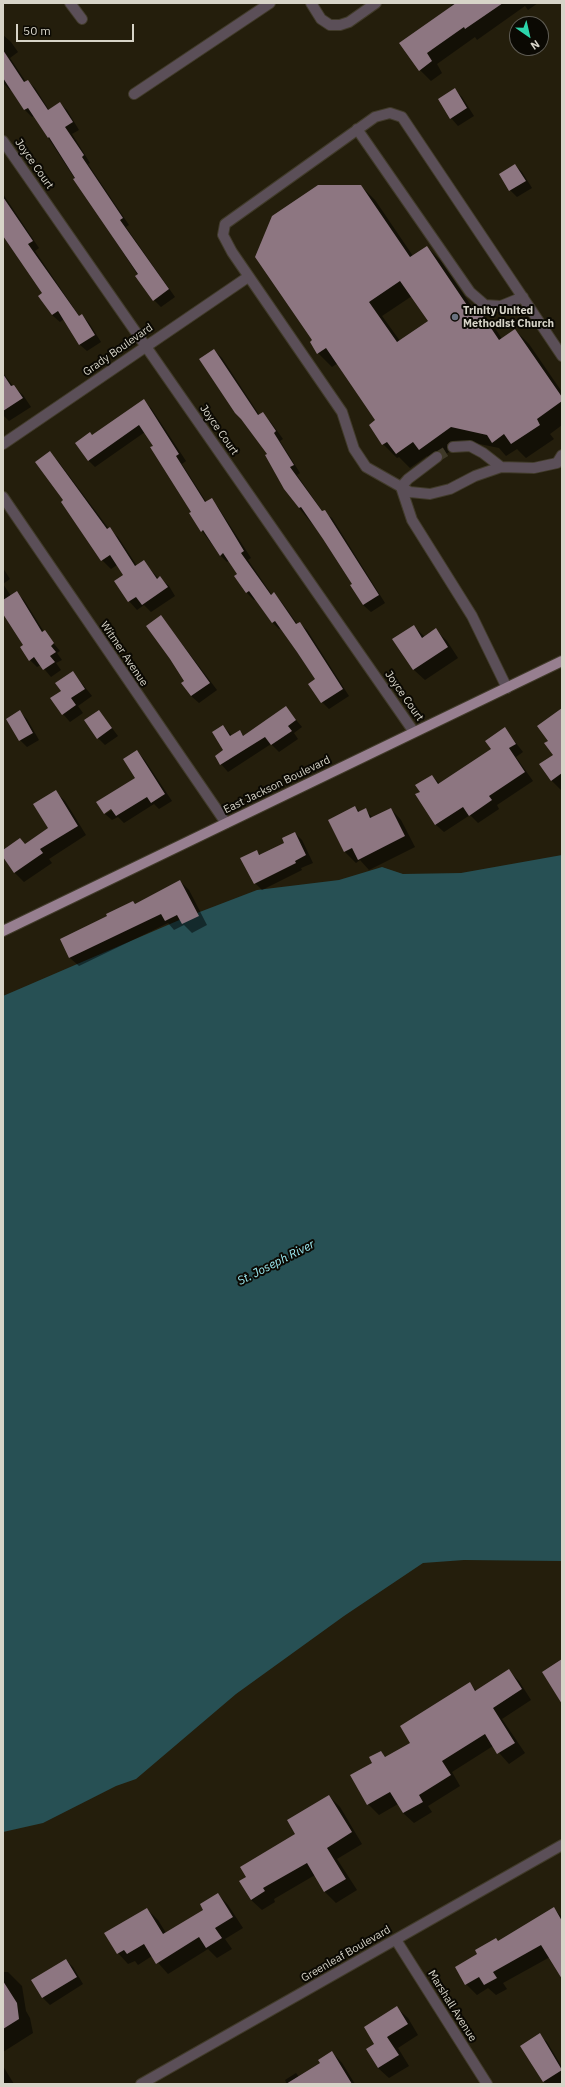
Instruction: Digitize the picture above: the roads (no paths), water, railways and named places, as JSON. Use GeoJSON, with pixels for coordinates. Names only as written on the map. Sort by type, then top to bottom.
{"type":"FeatureCollection","features":[{"type":"Feature","properties":{"kind":"main road","name":"East Jackson Boulevard"},"geometry":{"type":"LineString","coordinates":[[3,931],[562,661]]}},
{"type":"Feature","properties":{"kind":"street"},"geometry":{"type":"LineString","coordinates":[[70,3],[82,19]]}},
{"type":"Feature","properties":{"kind":"street"},"geometry":{"type":"LineString","coordinates":[[134,94],[270,3]]}},
{"type":"Feature","properties":{"kind":"street"},"geometry":{"type":"LineString","coordinates":[[311,3],[321,19],[330,24],[340,25],[349,22],[376,3]]}},
{"type":"Feature","properties":{"kind":"street"},"geometry":{"type":"LineString","coordinates":[[560,463],[534,468],[500,467],[444,491],[430,494],[410,492],[366,467],[354,449],[342,412],[232,252],[223,235],[225,224],[357,129],[375,117],[390,113],[402,118],[562,356]]}},
{"type":"Feature","properties":{"kind":"street"},"geometry":{"type":"LineString","coordinates":[[357,129],[470,292],[485,305],[501,306],[523,297]]}},
{"type":"Feature","properties":{"kind":"street","name":"Joyce Court"},"geometry":{"type":"LineString","coordinates":[[3,141],[414,732]]}},
{"type":"Feature","properties":{"kind":"street","name":"Grady Boulevard"},"geometry":{"type":"LineString","coordinates":[[3,444],[248,277]]}},
{"type":"Feature","properties":{"kind":"street"},"geometry":{"type":"LineString","coordinates":[[452,447],[470,446],[483,453],[500,467]]}},
{"type":"Feature","properties":{"kind":"street"},"geometry":{"type":"LineString","coordinates":[[401,487],[413,475],[437,457]]}},
{"type":"Feature","properties":{"kind":"street"},"geometry":{"type":"LineString","coordinates":[[401,487],[412,520],[472,616],[507,688]]}},
{"type":"Feature","properties":{"kind":"street","name":"Witmer Avenue"},"geometry":{"type":"LineString","coordinates":[[3,498],[226,823]]}},
{"type":"Feature","properties":{"kind":"street","name":"Greenleaf Boulevard"},"geometry":{"type":"LineString","coordinates":[[142,2084],[562,1845]]}},
{"type":"Feature","properties":{"kind":"street","name":"Marshall Avenue"},"geometry":{"type":"LineString","coordinates":[[396,1940],[487,2084]]}},
{"type":"Feature","properties":{"kind":"water","name":"St. Joseph River"},"geometry":{"type":"Polygon","coordinates":[[[562,855],[562,1561],[464,1560],[423,1563],[344,1616],[236,1694],[136,1779],[116,1786],[43,1823],[3,1832],[3,996],[184,918],[257,890],[339,880],[382,867],[403,874],[461,873],[562,855]]]}},
{"type":"Feature","properties":{"kind":"tunnel"},"geometry":{"type":"LineString","coordinates":[[437,457],[453,447]]}},
{"type":"Feature","properties":{"kind":"place","name":"Trinity United Methodist Church"},"geometry":{"type":"Point","coordinates":[455,317]}}]}
